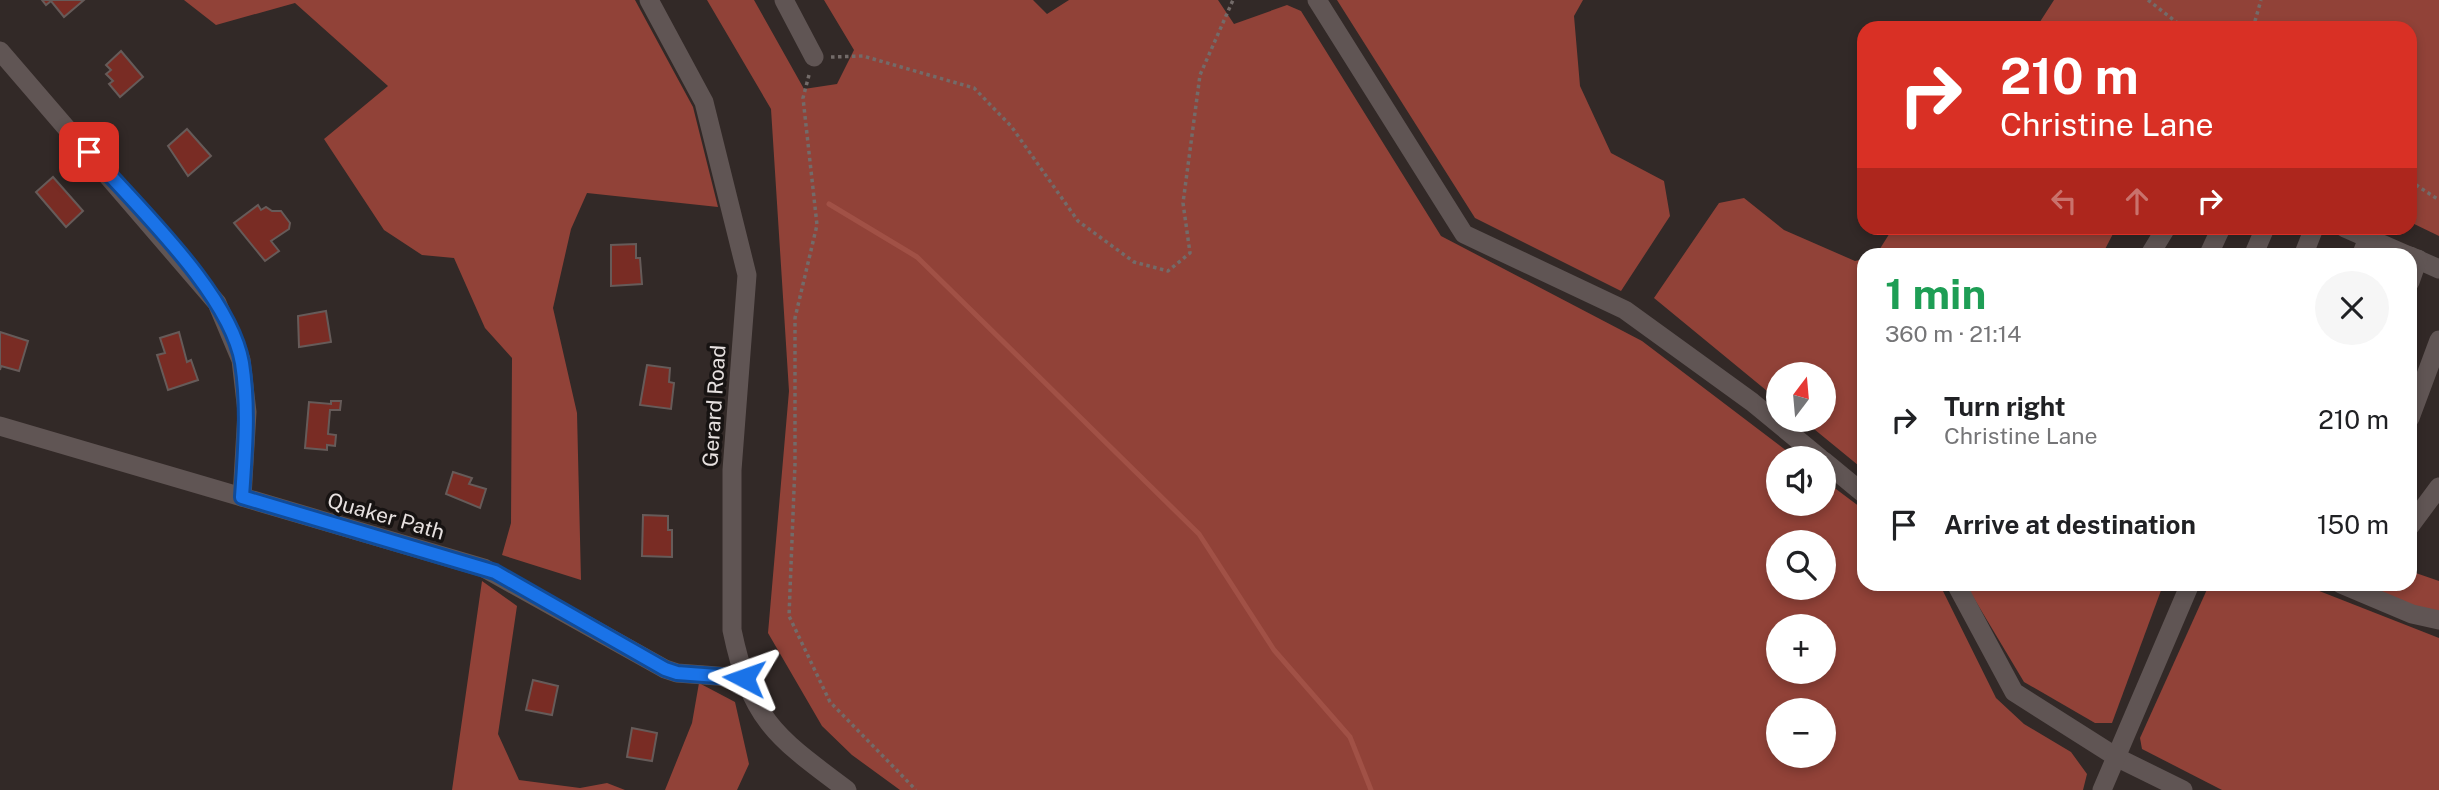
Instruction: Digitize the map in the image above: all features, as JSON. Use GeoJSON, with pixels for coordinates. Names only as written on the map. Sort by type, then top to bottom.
{"type":"FeatureCollection","features":[{"type":"Feature","properties":{"kind":"street","name":"Gerard Road"},"geometry":{"type":"LineString","coordinates":[[649,0],[704,102],[747,275],[732,470],[732,630],[744,678],[771,729],[847,790]]}},
{"type":"Feature","properties":{"kind":"street"},"geometry":{"type":"LineString","coordinates":[[784,0],[814,57]]}},
{"type":"Feature","properties":{"kind":"street"},"geometry":{"type":"LineString","coordinates":[[1317,0],[1464,234],[1625,310],[1752,402],[1805,446]]}},
{"type":"Feature","properties":{"kind":"street"},"geometry":{"type":"LineString","coordinates":[[0,51],[217,303],[241,360],[247,412],[242,497]]}},
{"type":"Feature","properties":{"kind":"street"},"geometry":{"type":"LineString","coordinates":[[2417,259],[2439,269]]}},
{"type":"Feature","properties":{"kind":"street"},"geometry":{"type":"LineString","coordinates":[[2417,399],[2439,340]]}},
{"type":"Feature","properties":{"kind":"street","name":"Quaker Path"},"geometry":{"type":"LineString","coordinates":[[0,426],[495,572],[665,669],[677,673],[744,678]]}},
{"type":"Feature","properties":{"kind":"street"},"geometry":{"type":"LineString","coordinates":[[1836,472],[1857,489]]}},
{"type":"Feature","properties":{"kind":"street"},"geometry":{"type":"LineString","coordinates":[[2417,517],[2439,487]]}},
{"type":"Feature","properties":{"kind":"street"},"geometry":{"type":"LineString","coordinates":[[1960,591],[2014,692],[2118,758],[2183,790]]}},
{"type":"Feature","properties":{"kind":"street"},"geometry":{"type":"LineString","coordinates":[[2102,790],[2118,758],[2187,591]]}},
{"type":"Feature","properties":{"kind":"street"},"geometry":{"type":"LineString","coordinates":[[2358,591],[2412,614],[2439,621]]}},
{"type":"Feature","properties":{"kind":"path"},"geometry":{"type":"LineString","coordinates":[[916,790],[830,702],[789,616],[795,464],[795,318],[817,225],[803,98],[814,57],[863,56],[974,88],[1011,126],[1078,221],[1134,262],[1168,271],[1190,253],[1183,203],[1200,75],[1233,0]]}},
{"type":"Feature","properties":{"kind":"path"},"geometry":{"type":"LineString","coordinates":[[2148,0],[2175,21]]}},
{"type":"Feature","properties":{"kind":"path"},"geometry":{"type":"LineString","coordinates":[[2255,21],[2261,0]]}},
{"type":"Feature","properties":{"kind":"path"},"geometry":{"type":"LineString","coordinates":[[2417,186],[2439,200]]}},
{"type":"Feature","properties":{"kind":"shaded area"},"geometry":{"type":"Polygon","coordinates":[[[184,0],[635,0],[693,107],[718,207],[587,193],[571,229],[553,308],[577,413],[581,580],[502,555],[511,523],[512,358],[485,328],[454,258],[422,255],[384,230],[324,139],[388,86],[295,3],[216,25],[184,0]]]}},
{"type":"Feature","properties":{"kind":"shaded area"},"geometry":{"type":"Polygon","coordinates":[[[707,0],[754,0],[804,89],[837,84],[854,50],[824,0],[1033,0],[1047,14],[1069,0],[1218,0],[1234,24],[1287,5],[1301,11],[1441,236],[1642,341],[1780,446],[1766,446],[1766,516],[1836,516],[1836,489],[1857,505],[1857,591],[1943,591],[1996,698],[2024,724],[2071,752],[2087,774],[2083,790],[900,790],[852,755],[822,726],[768,633],[789,391],[771,109],[707,0]]]}},
{"type":"Feature","properties":{"kind":"shaded area"},"geometry":{"type":"Polygon","coordinates":[[[1337,0],[1583,0],[1574,16],[1580,86],[1611,153],[1664,181],[1670,216],[1621,291],[1475,218],[1337,0]]]}},
{"type":"Feature","properties":{"kind":"shaded area"},"geometry":{"type":"Polygon","coordinates":[[[2054,0],[2439,0],[2439,236],[2417,225],[2417,21],[2040,21],[2054,0]]]}},
{"type":"Feature","properties":{"kind":"shaded area"},"geometry":{"type":"Polygon","coordinates":[[[1744,198],[1784,230],[1857,261],[1857,464],[1818,432],[1836,432],[1836,362],[1766,362],[1766,390],[1654,298],[1719,203],[1744,198]]]}},
{"type":"Feature","properties":{"kind":"shaded area"},"geometry":{"type":"Polygon","coordinates":[[[1889,235],[2112,235],[2106,248],[1880,248],[1889,235]]]}},
{"type":"Feature","properties":{"kind":"shaded area"},"geometry":{"type":"Polygon","coordinates":[[[2417,573],[2439,581],[2439,613],[2406,604],[2377,591],[2417,591],[2417,573]]]}},
{"type":"Feature","properties":{"kind":"shaded area"},"geometry":{"type":"Polygon","coordinates":[[[482,581],[517,606],[498,734],[519,780],[580,788],[607,783],[625,790],[452,790],[482,581]]]}},
{"type":"Feature","properties":{"kind":"shaded area"},"geometry":{"type":"Polygon","coordinates":[[[1970,591],[2161,591],[2112,723],[2095,723],[2024,682],[1970,591]]]}},
{"type":"Feature","properties":{"kind":"shaded area"},"geometry":{"type":"Polygon","coordinates":[[[2206,591],[2319,591],[2439,638],[2439,790],[2222,790],[2142,749],[2140,738],[2206,591]]]}},
{"type":"Feature","properties":{"kind":"shaded area"},"geometry":{"type":"Polygon","coordinates":[[[699,683],[735,702],[749,764],[737,790],[665,790],[692,723],[699,683]]]}},
{"type":"Feature","properties":{"kind":"building"},"geometry":{"type":"Polygon","coordinates":[[[42,0],[84,0],[64,17],[51,1],[46,5],[42,0]]]}},
{"type":"Feature","properties":{"kind":"building"},"geometry":{"type":"Polygon","coordinates":[[[121,51],[143,77],[120,97],[109,84],[113,81],[106,74],[111,70],[106,65],[121,51]]]}},
{"type":"Feature","properties":{"kind":"building"},"geometry":{"type":"Polygon","coordinates":[[[187,129],[211,156],[188,176],[168,146],[187,129]]]}},
{"type":"Feature","properties":{"kind":"building"},"geometry":{"type":"Polygon","coordinates":[[[53,177],[83,211],[66,227],[36,192],[53,177]]]}},
{"type":"Feature","properties":{"kind":"building"},"geometry":{"type":"Polygon","coordinates":[[[258,205],[261,210],[266,207],[272,211],[281,211],[290,223],[289,229],[271,241],[279,251],[265,261],[234,223],[258,205]]]}},
{"type":"Feature","properties":{"kind":"building"},"geometry":{"type":"Polygon","coordinates":[[[636,244],[642,284],[611,286],[611,245],[636,244]]]}},
{"type":"Feature","properties":{"kind":"building"},"geometry":{"type":"Polygon","coordinates":[[[326,311],[331,342],[299,347],[298,316],[326,311]]]}},
{"type":"Feature","properties":{"kind":"building"},"geometry":{"type":"Polygon","coordinates":[[[0,332],[28,341],[19,371],[1,366],[0,370],[0,332]]]}},
{"type":"Feature","properties":{"kind":"building"},"geometry":{"type":"Polygon","coordinates":[[[179,332],[187,362],[191,360],[198,380],[168,390],[157,355],[165,353],[160,338],[179,332]]]}},
{"type":"Feature","properties":{"kind":"building"},"geometry":{"type":"Polygon","coordinates":[[[647,365],[670,368],[669,382],[674,383],[671,409],[640,405],[647,365]]]}},
{"type":"Feature","properties":{"kind":"building"},"geometry":{"type":"Polygon","coordinates":[[[331,401],[341,401],[340,410],[330,410],[328,434],[336,435],[335,446],[327,445],[327,450],[305,448],[309,402],[331,404],[331,401]]]}},
{"type":"Feature","properties":{"kind":"building"},"geometry":{"type":"Polygon","coordinates":[[[453,472],[472,478],[469,484],[486,489],[480,508],[446,494],[453,472]]]}},
{"type":"Feature","properties":{"kind":"building"},"geometry":{"type":"Polygon","coordinates":[[[643,515],[668,516],[668,530],[672,530],[672,557],[642,556],[643,515]]]}},
{"type":"Feature","properties":{"kind":"building"},"geometry":{"type":"Polygon","coordinates":[[[533,680],[558,686],[552,715],[526,710],[533,680]]]}},
{"type":"Feature","properties":{"kind":"building"},"geometry":{"type":"Polygon","coordinates":[[[632,728],[657,733],[652,761],[627,757],[632,728]]]}},
{"type":"Feature","properties":{"kind":"waterway"},"geometry":{"type":"LineString","coordinates":[[829,204],[917,257],[1199,534],[1274,650],[1350,737],[1371,790]]}},
{"type":"Feature","properties":{"kind":"route"},"geometry":{"type":"LineString","coordinates":[[89,152],[217,303],[241,360],[247,412],[242,497],[495,572],[665,669],[677,673],[744,678]]}}]}
